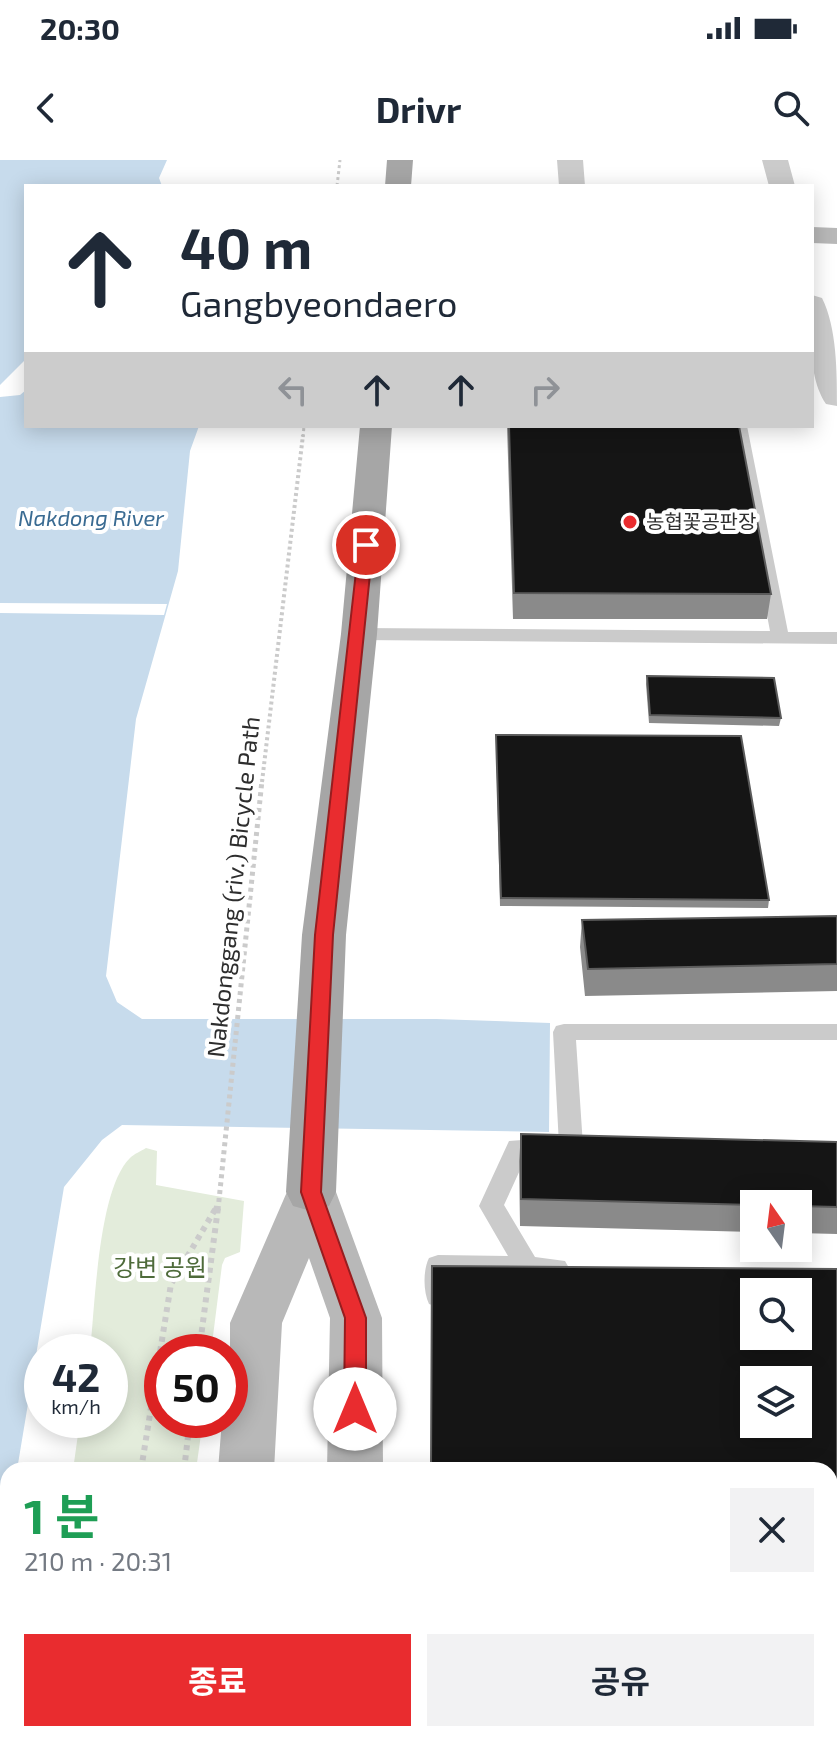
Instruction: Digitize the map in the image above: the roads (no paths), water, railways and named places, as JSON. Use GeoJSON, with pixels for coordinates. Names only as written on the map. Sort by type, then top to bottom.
{"type":"FeatureCollection","features":[{"type":"Feature","properties":{"kind":"main road"},"geometry":{"type":"LineString","coordinates":[[398,184],[400,160]]}},
{"type":"Feature","properties":{"kind":"main road"},"geometry":{"type":"LineString","coordinates":[[814,235],[837,236]]}},
{"type":"Feature","properties":{"kind":"main road"},"geometry":{"type":"LineString","coordinates":[[247,1462],[256,1323],[311,1192],[324,935],[359,634],[376,428]]}},
{"type":"Feature","properties":{"kind":"main road"},"geometry":{"type":"LineString","coordinates":[[311,1192],[356,1318],[355,1462]]}},
{"type":"Feature","properties":{"kind":"street"},"geometry":{"type":"LineString","coordinates":[[570,160],[572,184]]}},
{"type":"Feature","properties":{"kind":"street"},"geometry":{"type":"LineString","coordinates":[[775,160],[781,184]]}},
{"type":"Feature","properties":{"kind":"street"},"geometry":{"type":"LineString","coordinates":[[814,311],[837,397]]}},
{"type":"Feature","properties":{"kind":"lane"},"geometry":{"type":"LineString","coordinates":[[739,428],[780,637]]}},
{"type":"Feature","properties":{"kind":"lane"},"geometry":{"type":"LineString","coordinates":[[359,634],[837,638]]}},
{"type":"Feature","properties":{"kind":"lane"},"geometry":{"type":"LineString","coordinates":[[571,1146],[564,1032],[837,1032]]}},
{"type":"Feature","properties":{"kind":"lane"},"geometry":{"type":"LineString","coordinates":[[528,1267],[491,1206],[518,1148],[602,1146]]}},
{"type":"Feature","properties":{"kind":"lane"},"geometry":{"type":"LineString","coordinates":[[438,1328],[438,1265],[575,1268]]}},
{"type":"Feature","properties":{"kind":"water"},"geometry":{"type":"Polygon","coordinates":[[[0,160],[167,160],[159,178],[161,184],[24,184],[24,361],[0,385],[0,160]]]}},
{"type":"Feature","properties":{"kind":"water","name":"Nakdong River"},"geometry":{"type":"Polygon","coordinates":[[[24,392],[24,428],[198,428],[190,451],[178,571],[136,719],[106,976],[117,1002],[142,1019],[436,1019],[550,1023],[549,1132],[122,1125],[102,1140],[64,1187],[40,1334],[24,1334],[24,1428],[18,1462],[0,1462],[0,397],[24,392]]]}},
{"type":"Feature","properties":{"kind":"place","name":"농협꽃공판장"},"geometry":{"type":"Point","coordinates":[630,522]}},
{"type":"Feature","properties":{"kind":"park label","name":"강변 공원"},"geometry":{"type":"Point","coordinates":[160,1268]}}]}
